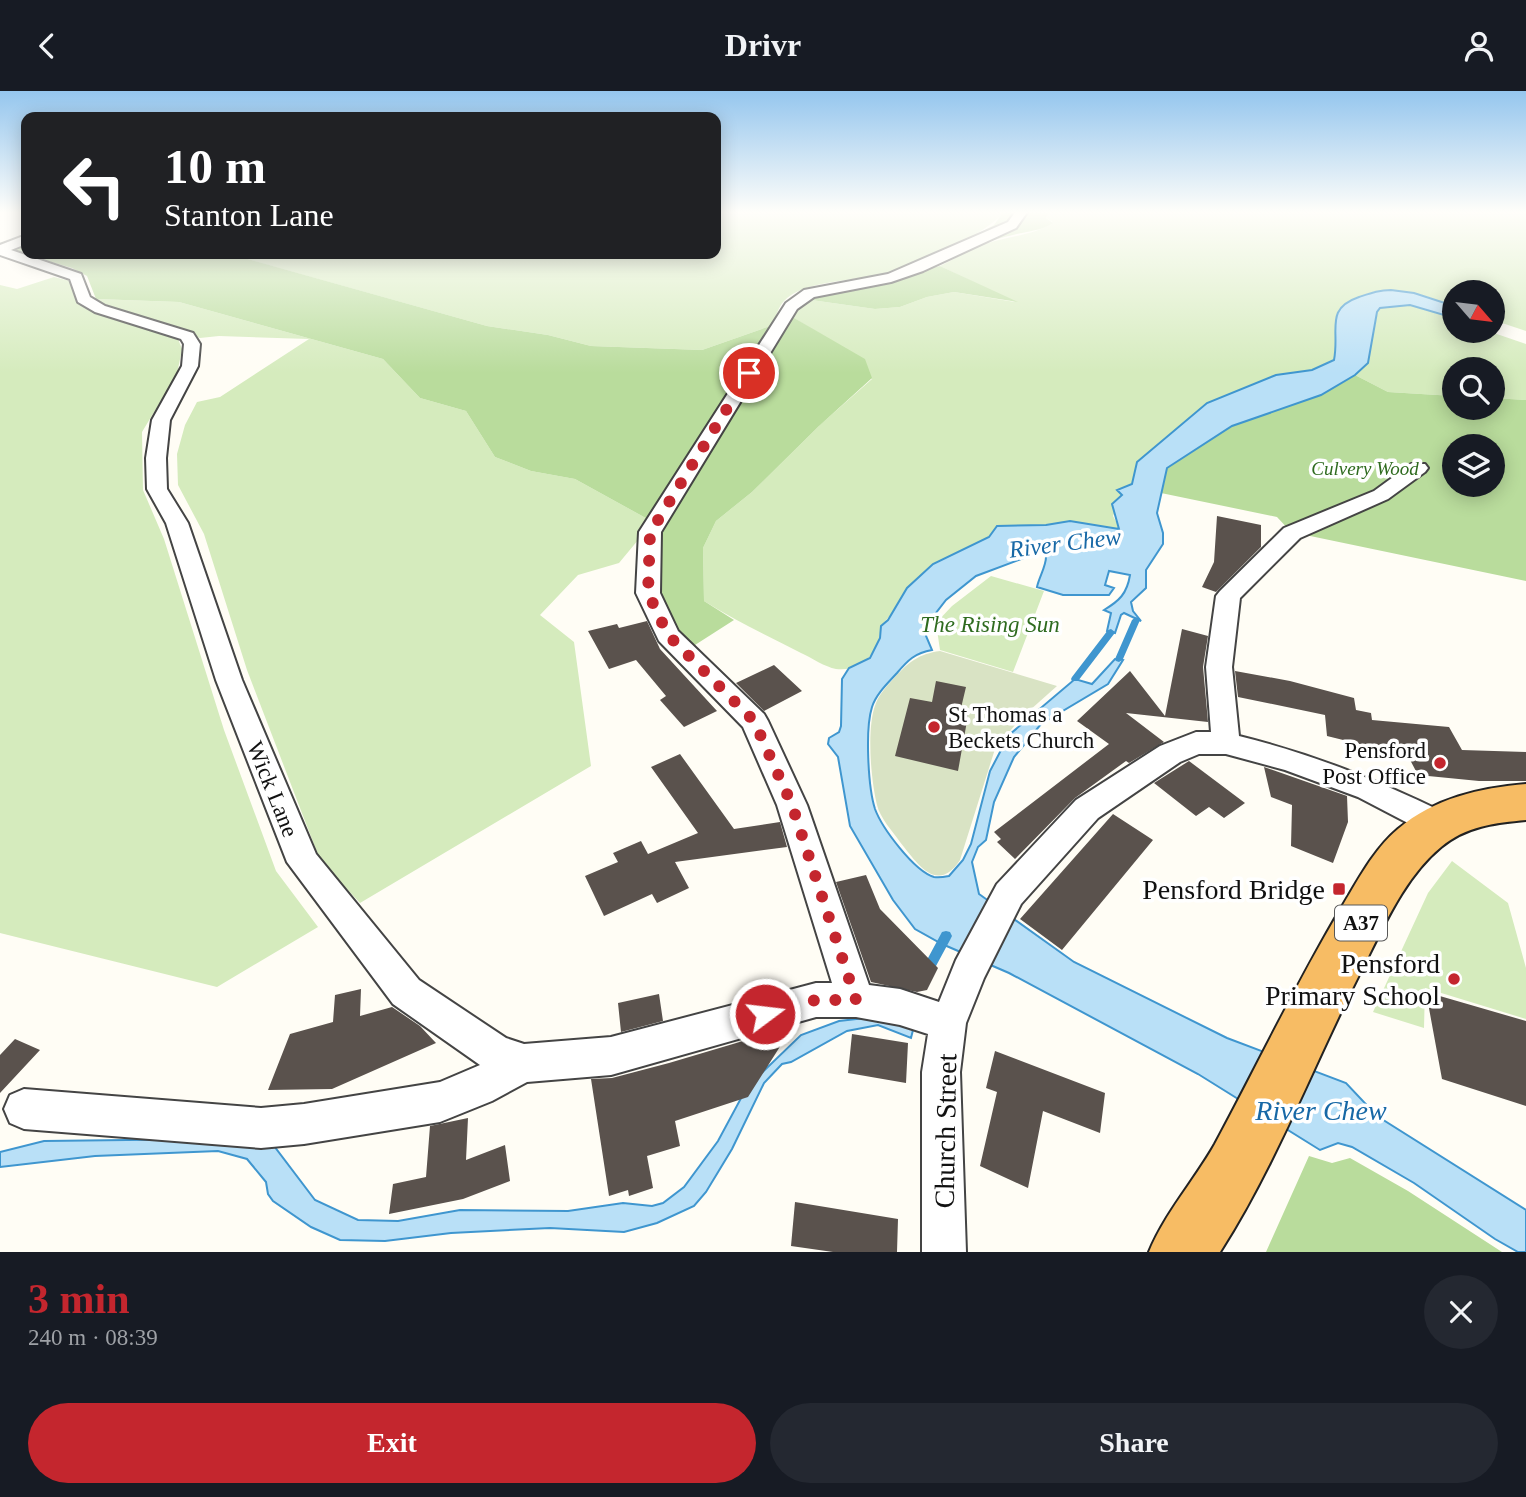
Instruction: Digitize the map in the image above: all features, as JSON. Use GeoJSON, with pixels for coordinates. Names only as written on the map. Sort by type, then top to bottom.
{"type":"FeatureCollection","features":[{"type":"Feature","properties":{"kind":"highway","name":"A37"},"geometry":{"type":"LineString","coordinates":[[1181,1252],[1213,1206],[1300,1035],[1399,858],[1417,838],[1436,823],[1479,807],[1526,802]]}},
{"type":"Feature","properties":{"kind":"street","name":"Wick Lane"},"geometry":{"type":"LineString","coordinates":[[41,265],[76,277],[83,299],[100,309],[187,336],[192,344],[190,366],[161,420],[156,457],[157,489],[177,523],[229,680],[303,862],[406,992],[496,1054],[524,1063],[611,1056],[816,1000],[856,1000],[900,1007],[948,1023]]}},
{"type":"Feature","properties":{"kind":"street"},"geometry":{"type":"LineString","coordinates":[[856,1000],[792,805],[754,721],[668,635],[648,593],[650,533],[791,306],[809,293],[891,278],[924,265]]}},
{"type":"Feature","properties":{"kind":"street"},"geometry":{"type":"LineString","coordinates":[[1226,743],[1219,667],[1228,596],[1292,533],[1381,495],[1418,468]]}},
{"type":"Feature","properties":{"kind":"street","name":"Church Street"},"geometry":{"type":"LineString","coordinates":[[944,1252],[941,1072],[948,1023],[969,972],[1009,894],[1087,809],[1170,754],[1196,743],[1226,743],[1291,760],[1369,789],[1436,823]]}},
{"type":"Feature","properties":{"kind":"street"},"geometry":{"type":"LineString","coordinates":[[24,1109],[261,1128],[440,1102],[478,1087],[524,1063]]}},
{"type":"Feature","properties":{"kind":"green space"},"geometry":{"type":"Polygon","coordinates":[[[62,265],[270,265],[487,326],[548,335],[591,346],[702,350],[773,325],[653,522],[575,479],[531,471],[495,457],[466,411],[420,398],[383,359],[179,302],[96,299],[87,276],[62,265]]]}},
{"type":"Feature","properties":{"kind":"green space"},"geometry":{"type":"Polygon","coordinates":[[[269,265],[913,265],[881,275],[830,282],[803,289],[782,303],[773,325],[702,350],[591,346],[548,335],[487,326],[269,265]]]}},
{"type":"Feature","properties":{"kind":"green space"},"geometry":{"type":"Polygon","coordinates":[[[1526,265],[1526,331],[1505,324],[1505,280],[1442,280],[1442,302],[1419,294],[1394,290],[1359,297],[1335,320],[1337,335],[1334,360],[1312,370],[1276,375],[1207,403],[1130,487],[1118,490],[1123,494],[1113,516],[1120,529],[1070,521],[1046,525],[997,526],[989,537],[934,564],[881,626],[877,644],[868,658],[855,667],[836,669],[827,666],[704,601],[703,548],[716,521],[752,492],[821,424],[872,379],[812,329],[789,315],[804,299],[875,309],[900,307],[927,297],[954,292],[1015,302],[940,266],[1526,265]]]}},
{"type":"Feature","properties":{"kind":"green space"},"geometry":{"type":"Polygon","coordinates":[[[940,266],[1018,302],[954,292],[927,297],[900,307],[875,309],[804,299],[940,266]]]}},
{"type":"Feature","properties":{"kind":"green space"},"geometry":{"type":"Polygon","coordinates":[[[54,277],[70,281],[76,300],[96,313],[178,339],[182,349],[177,374],[142,432],[143,490],[164,539],[224,730],[276,871],[318,927],[217,987],[0,933],[0,285],[17,289],[54,277]]]}},
{"type":"Feature","properties":{"kind":"green space"},"geometry":{"type":"Polygon","coordinates":[[[96,299],[179,302],[383,359],[420,398],[466,411],[495,457],[531,471],[575,479],[653,522],[619,563],[578,575],[540,615],[574,642],[591,766],[360,903],[320,860],[247,670],[204,534],[178,485],[177,454],[185,425],[197,402],[220,397],[309,339],[219,336],[200,338],[109,308],[96,299]]]}},
{"type":"Feature","properties":{"kind":"green space"},"geometry":{"type":"Polygon","coordinates":[[[1405,304],[1442,315],[1442,343],[1505,343],[1505,337],[1526,344],[1526,400],[1505,399],[1505,357],[1442,357],[1442,395],[1388,392],[1355,375],[1368,363],[1378,310],[1385,306],[1405,304]]]}},
{"type":"Feature","properties":{"kind":"green space"},"geometry":{"type":"Polygon","coordinates":[[[789,315],[865,359],[872,378],[752,492],[716,521],[703,548],[704,601],[734,620],[695,645],[676,633],[655,592],[652,533],[789,315]]]}},
{"type":"Feature","properties":{"kind":"green space","name":"Culvery Wood"},"geometry":{"type":"Polygon","coordinates":[[[1355,375],[1388,392],[1442,395],[1442,420],[1505,420],[1505,399],[1526,400],[1526,581],[1291,532],[1277,517],[1161,493],[1166,468],[1221,431],[1314,396],[1355,375]]]}},
{"type":"Feature","properties":{"kind":"green space","name":"The Rising Sun"},"geometry":{"type":"Polygon","coordinates":[[[991,576],[1044,591],[1013,672],[940,650],[936,623],[952,606],[991,576]]]}},
{"type":"Feature","properties":{"kind":"green space"},"geometry":{"type":"Polygon","coordinates":[[[940,651],[1057,686],[1020,719],[995,749],[960,860],[952,870],[943,875],[935,875],[913,859],[881,815],[873,782],[870,739],[873,713],[884,689],[900,671],[920,656],[940,651]]]}},
{"type":"Feature","properties":{"kind":"green space"},"geometry":{"type":"Polygon","coordinates":[[[1452,861],[1508,903],[1526,968],[1526,1019],[1425,988],[1424,1028],[1373,1012],[1428,893],[1452,861]]]}},
{"type":"Feature","properties":{"kind":"green space"},"geometry":{"type":"Polygon","coordinates":[[[1309,1156],[1332,1163],[1350,1158],[1408,1191],[1502,1252],[1266,1252],[1309,1156]]]}},
{"type":"Feature","properties":{"kind":"water","name":"River Chew"},"geometry":{"type":"Polygon","coordinates":[[[1379,291],[1414,293],[1442,302],[1442,314],[1410,305],[1380,308],[1368,363],[1355,375],[1321,395],[1232,426],[1167,468],[1157,513],[1163,544],[1146,570],[1146,588],[1131,602],[1133,611],[1141,621],[1124,613],[1115,633],[1107,631],[1111,613],[1104,610],[1121,596],[1130,575],[1109,571],[1105,585],[1114,588],[1109,595],[1063,595],[1037,587],[1046,559],[1046,555],[1040,552],[976,576],[946,600],[929,622],[926,636],[932,650],[916,655],[908,661],[874,702],[869,729],[871,787],[879,817],[908,858],[934,877],[949,876],[963,860],[971,844],[990,771],[1009,735],[1075,679],[1092,684],[1115,659],[1123,660],[1108,684],[1041,724],[1014,757],[994,802],[986,840],[978,847],[972,862],[979,894],[1074,962],[1227,1038],[1346,1083],[1377,1116],[1526,1210],[1526,1252],[1518,1252],[1495,1239],[1414,1183],[1352,1147],[1338,1143],[1320,1150],[1198,1074],[1009,973],[942,944],[915,929],[893,900],[850,826],[838,757],[828,744],[829,738],[839,732],[841,726],[842,679],[849,668],[870,658],[880,638],[881,626],[888,620],[907,588],[933,564],[989,537],[997,526],[1046,525],[1070,521],[1119,529],[1112,504],[1122,495],[1117,490],[1132,484],[1137,462],[1207,403],[1276,375],[1312,370],[1334,360],[1337,314],[1348,302],[1379,291]]]}},
{"type":"Feature","properties":{"kind":"water"},"geometry":{"type":"Polygon","coordinates":[[[874,1017],[910,1027],[913,1030],[911,1038],[878,1025],[847,1031],[791,1062],[782,1064],[764,1083],[732,1149],[706,1192],[694,1206],[657,1223],[624,1232],[550,1228],[451,1233],[385,1241],[340,1240],[311,1227],[273,1201],[268,1194],[266,1182],[247,1159],[218,1151],[95,1156],[0,1167],[0,1152],[44,1141],[233,1139],[274,1146],[315,1200],[358,1220],[398,1221],[460,1210],[568,1211],[623,1203],[652,1206],[663,1203],[684,1187],[718,1141],[747,1087],[801,1035],[839,1021],[874,1017]]]}},
{"type":"Feature","properties":{"kind":"building"},"geometry":{"type":"Polygon","coordinates":[[[1217,516],[1261,525],[1261,547],[1216,592],[1202,587],[1214,562],[1217,516]]]}},
{"type":"Feature","properties":{"kind":"building"},"geometry":{"type":"Polygon","coordinates":[[[647,621],[660,649],[717,711],[684,727],[660,700],[666,696],[636,660],[609,669],[588,631],[617,624],[619,628],[647,621]]]}},
{"type":"Feature","properties":{"kind":"building"},"geometry":{"type":"Polygon","coordinates":[[[1182,629],[1208,636],[1203,667],[1208,722],[1126,713],[1164,742],[1129,763],[1126,761],[1075,798],[1015,859],[997,842],[1001,839],[994,832],[1109,744],[1077,721],[1130,671],[1165,716],[1182,629]]]}},
{"type":"Feature","properties":{"kind":"building"},"geometry":{"type":"Polygon","coordinates":[[[774,665],[802,691],[764,711],[736,683],[774,665]]]}},
{"type":"Feature","properties":{"kind":"building"},"geometry":{"type":"Polygon","coordinates":[[[1235,671],[1290,681],[1354,698],[1356,710],[1371,713],[1372,720],[1449,727],[1462,750],[1526,752],[1526,781],[1479,781],[1418,775],[1408,756],[1327,736],[1325,715],[1238,697],[1235,671]]]}},
{"type":"Feature","properties":{"kind":"building","name":"St Thomas a Beckets Church"},"geometry":{"type":"Polygon","coordinates":[[[936,681],[966,687],[961,708],[969,710],[958,771],[895,756],[910,698],[932,702],[936,681]]]}},
{"type":"Feature","properties":{"kind":"building"},"geometry":{"type":"Polygon","coordinates":[[[680,754],[734,829],[780,822],[787,847],[675,862],[689,888],[657,903],[652,894],[604,916],[585,876],[618,862],[613,853],[641,841],[648,854],[698,833],[651,767],[680,754]]]}},
{"type":"Feature","properties":{"kind":"building"},"geometry":{"type":"Polygon","coordinates":[[[1189,761],[1245,803],[1224,818],[1209,807],[1196,816],[1154,783],[1189,761]]]}},
{"type":"Feature","properties":{"kind":"building"},"geometry":{"type":"Polygon","coordinates":[[[1264,767],[1347,796],[1348,822],[1333,863],[1291,846],[1292,805],[1271,797],[1264,767]]]}},
{"type":"Feature","properties":{"kind":"building"},"geometry":{"type":"Polygon","coordinates":[[[1113,814],[1153,840],[1062,950],[1020,919],[1113,814]]]}},
{"type":"Feature","properties":{"kind":"building"},"geometry":{"type":"Polygon","coordinates":[[[866,875],[880,909],[938,968],[927,990],[917,992],[871,982],[836,882],[866,875]]]}},
{"type":"Feature","properties":{"kind":"building"},"geometry":{"type":"Polygon","coordinates":[[[361,989],[360,1016],[392,1007],[420,1026],[436,1043],[332,1089],[268,1090],[290,1034],[333,1022],[335,995],[361,989]]]}},
{"type":"Feature","properties":{"kind":"building"},"geometry":{"type":"Polygon","coordinates":[[[1426,992],[1526,1021],[1526,1106],[1442,1079],[1426,992]]]}},
{"type":"Feature","properties":{"kind":"building"},"geometry":{"type":"Polygon","coordinates":[[[659,994],[663,1021],[621,1032],[618,1003],[659,994]]]}},
{"type":"Feature","properties":{"kind":"building"},"geometry":{"type":"Polygon","coordinates":[[[793,1026],[748,1097],[675,1121],[680,1146],[647,1156],[653,1188],[629,1196],[628,1190],[609,1196],[591,1079],[612,1078],[793,1026]]]}},
{"type":"Feature","properties":{"kind":"building"},"geometry":{"type":"Polygon","coordinates":[[[852,1034],[908,1043],[906,1083],[848,1073],[852,1034]]]}},
{"type":"Feature","properties":{"kind":"building"},"geometry":{"type":"Polygon","coordinates":[[[15,1039],[40,1050],[0,1093],[0,1055],[15,1039]]]}},
{"type":"Feature","properties":{"kind":"building"},"geometry":{"type":"Polygon","coordinates":[[[995,1051],[1105,1093],[1100,1133],[1043,1111],[1028,1188],[980,1166],[997,1092],[986,1088],[995,1051]]]}},
{"type":"Feature","properties":{"kind":"building"},"geometry":{"type":"Polygon","coordinates":[[[468,1118],[466,1160],[505,1145],[510,1181],[463,1199],[389,1214],[393,1184],[426,1177],[430,1126],[468,1118]]]}},
{"type":"Feature","properties":{"kind":"building"},"geometry":{"type":"Polygon","coordinates":[[[795,1202],[898,1219],[897,1252],[833,1252],[791,1246],[795,1202]]]}},
{"type":"Feature","properties":{"kind":"waterway","name":"River Chew"},"geometry":{"type":"LineString","coordinates":[[1119,659],[1136,620]]}},
{"type":"Feature","properties":{"kind":"waterway","name":"River Chew"},"geometry":{"type":"LineString","coordinates":[[1075,679],[1111,632]]}},
{"type":"Feature","properties":{"kind":"waterway"},"geometry":{"type":"LineString","coordinates":[[932,962],[946,936]]}},
{"type":"Feature","properties":{"kind":"place","name":"St Thomas a Beckets Church"},"geometry":{"type":"Point","coordinates":[934,727]}},
{"type":"Feature","properties":{"kind":"place","name":"Pensford Post Office"},"geometry":{"type":"Point","coordinates":[1440,763]}},
{"type":"Feature","properties":{"kind":"place","name":"Pensford Bridge"},"geometry":{"type":"Point","coordinates":[1339,889]}},
{"type":"Feature","properties":{"kind":"place","name":"Pensford Primary School"},"geometry":{"type":"Point","coordinates":[1454,979]}},
{"type":"Feature","properties":{"kind":"route"},"geometry":{"type":"LineString","coordinates":[[749,373],[650,533],[648,593],[668,635],[754,721],[792,805],[856,1000],[816,1000],[765,1014]]}}]}
